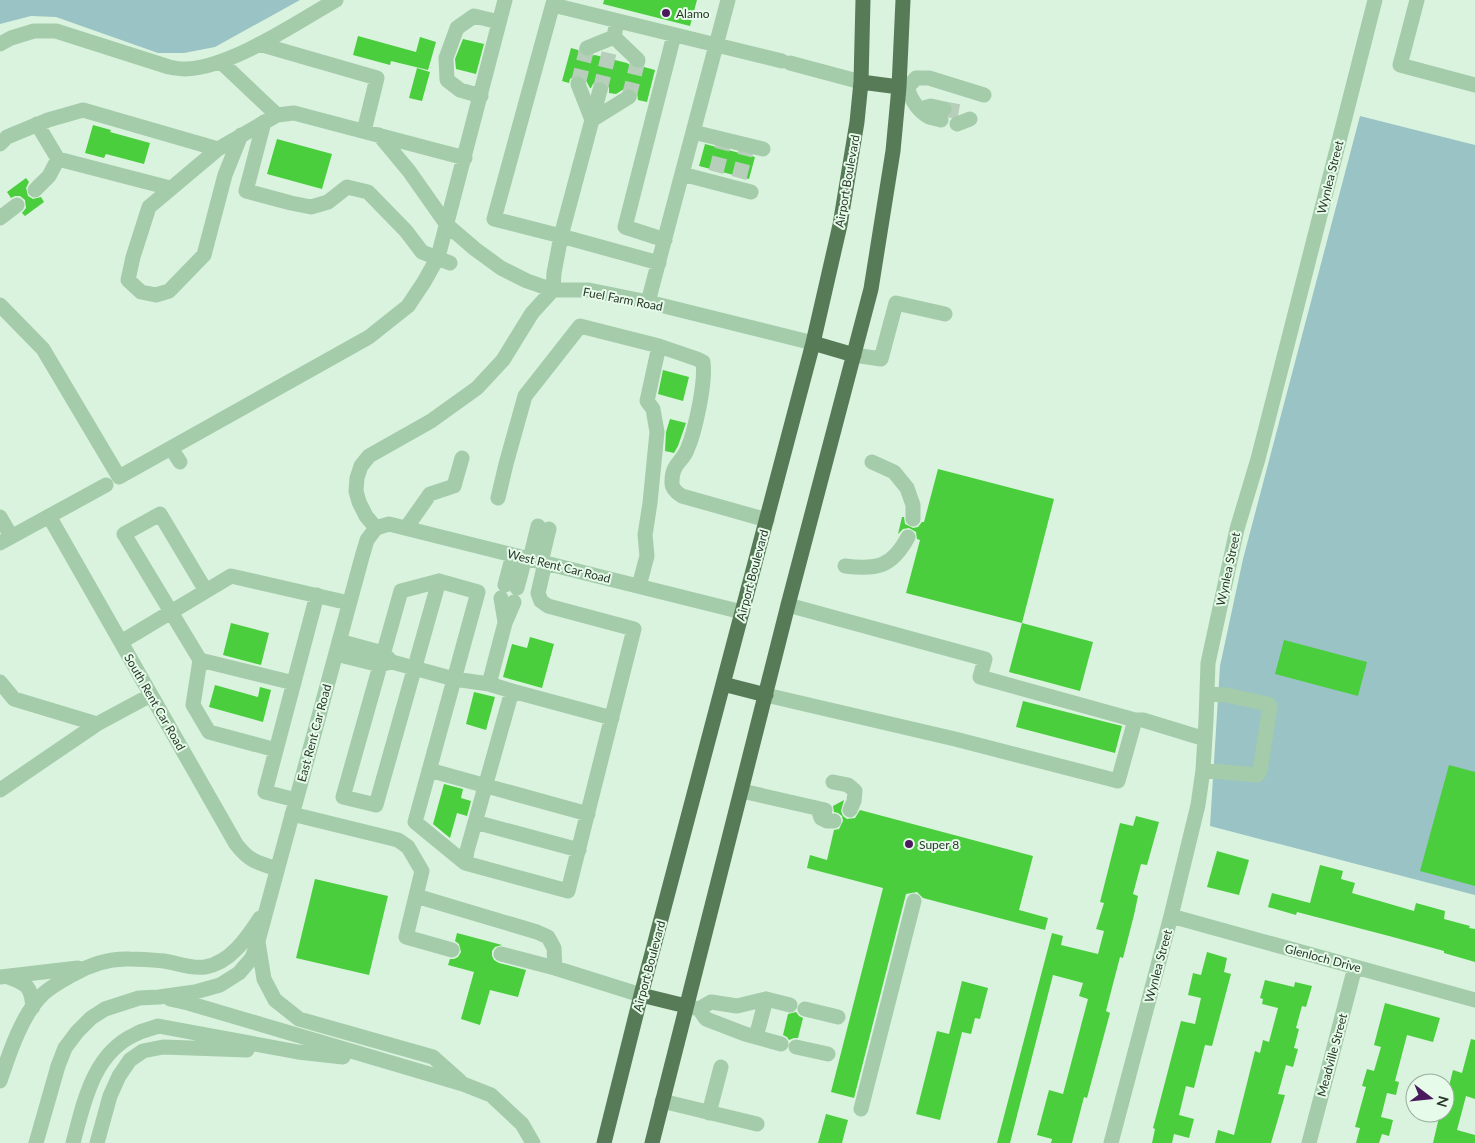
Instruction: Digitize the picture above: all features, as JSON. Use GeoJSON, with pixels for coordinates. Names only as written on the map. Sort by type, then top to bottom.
{"type":"FeatureCollection","features":[{"type":"Feature","properties":{"kind":"main road","name":"Airport Boulevard"},"geometry":{"type":"LineString","coordinates":[[604,1143],[641,995],[813,343],[840,225],[857,122],[861,82],[863,0]]}},
{"type":"Feature","properties":{"kind":"main road"},"geometry":{"type":"LineString","coordinates":[[652,1143],[662,1101],[693,1008],[742,791],[788,605],[871,289],[903,88],[903,0]]}},
{"type":"Feature","properties":{"kind":"main road"},"geometry":{"type":"LineString","coordinates":[[861,82],[903,88]]}},
{"type":"Feature","properties":{"kind":"main road"},"geometry":{"type":"LineString","coordinates":[[813,343],[854,355]]}},
{"type":"Feature","properties":{"kind":"main road"},"geometry":{"type":"LineString","coordinates":[[723,684],[766,695]]}},
{"type":"Feature","properties":{"kind":"main road"},"geometry":{"type":"LineString","coordinates":[[641,995],[693,1008]]}},
{"type":"Feature","properties":{"kind":"street"},"geometry":{"type":"LineString","coordinates":[[0,44],[11,38],[34,31],[56,31],[169,67],[184,69],[221,62],[258,44],[336,0]]}},
{"type":"Feature","properties":{"kind":"street"},"geometry":{"type":"LineString","coordinates":[[0,305],[44,349],[119,477],[172,448],[241,417],[371,342],[408,306],[424,282],[444,260],[447,224],[505,0]]}},
{"type":"Feature","properties":{"kind":"street"},"geometry":{"type":"LineString","coordinates":[[648,302],[728,0]]}},
{"type":"Feature","properties":{"kind":"street","name":"Wynlea Street"},"geometry":{"type":"LineString","coordinates":[[1111,1143],[1171,916],[1198,805],[1203,770],[1208,663],[1237,529],[1258,459],[1375,0]]}},
{"type":"Feature","properties":{"kind":"street"},"geometry":{"type":"LineString","coordinates":[[1418,0],[1400,65],[1475,85]]}},
{"type":"Feature","properties":{"kind":"street"},"geometry":{"type":"LineString","coordinates":[[659,263],[494,219],[554,3],[617,21],[861,82]]}},
{"type":"Feature","properties":{"kind":"street"},"geometry":{"type":"LineString","coordinates":[[481,96],[460,90],[447,80],[446,58],[457,28],[474,16],[499,22]]}},
{"type":"Feature","properties":{"kind":"street"},"geometry":{"type":"LineString","coordinates":[[610,53],[617,21]]}},
{"type":"Feature","properties":{"kind":"street"},"geometry":{"type":"LineString","coordinates":[[665,240],[625,227],[674,35]]}},
{"type":"Feature","properties":{"kind":"street"},"geometry":{"type":"LineString","coordinates":[[587,48],[614,37]]}},
{"type":"Feature","properties":{"kind":"street"},"geometry":{"type":"LineString","coordinates":[[614,37],[638,60]]}},
{"type":"Feature","properties":{"kind":"street"},"geometry":{"type":"LineString","coordinates":[[258,44],[377,78],[364,131]]}},
{"type":"Feature","properties":{"kind":"street"},"geometry":{"type":"LineString","coordinates":[[221,62],[271,118]]}},
{"type":"Feature","properties":{"kind":"street"},"geometry":{"type":"LineString","coordinates":[[943,114],[928,117],[903,88],[916,78],[928,78],[984,95]]}},
{"type":"Feature","properties":{"kind":"street"},"geometry":{"type":"LineString","coordinates":[[578,84],[592,120]]}},
{"type":"Feature","properties":{"kind":"street"},"geometry":{"type":"LineString","coordinates":[[376,528],[366,516],[356,491],[357,478],[361,466],[370,456],[431,421],[476,388],[503,360],[532,313],[553,290],[561,236],[600,90]]}},
{"type":"Feature","properties":{"kind":"street"},"geometry":{"type":"LineString","coordinates":[[592,120],[629,97]]}},
{"type":"Feature","properties":{"kind":"street"},"geometry":{"type":"LineString","coordinates":[[0,144],[6,136],[48,120],[83,110],[218,149]]}},
{"type":"Feature","properties":{"kind":"street"},"geometry":{"type":"LineString","coordinates":[[241,135],[225,175],[204,255],[169,291],[156,296],[141,292],[128,280],[133,257],[149,207],[218,149],[241,135],[271,118],[294,113],[465,158]]}},
{"type":"Feature","properties":{"kind":"street"},"geometry":{"type":"LineString","coordinates":[[271,118],[246,191],[310,207],[328,202],[347,187],[368,192],[401,226],[422,252],[444,260]]}},
{"type":"Feature","properties":{"kind":"street"},"geometry":{"type":"LineString","coordinates":[[37,124],[58,159],[170,188]]}},
{"type":"Feature","properties":{"kind":"street"},"geometry":{"type":"LineString","coordinates":[[693,132],[747,148],[763,149]]}},
{"type":"Feature","properties":{"kind":"street","name":"Fuel Farm Road"},"geometry":{"type":"LineString","coordinates":[[379,135],[409,171],[447,224],[475,249],[501,268],[527,281],[553,290],[590,290],[648,302],[813,343]]}},
{"type":"Feature","properties":{"kind":"street"},"geometry":{"type":"LineString","coordinates":[[35,190],[49,176],[58,159]]}},
{"type":"Feature","properties":{"kind":"street"},"geometry":{"type":"LineString","coordinates":[[682,174],[715,177],[742,186]]}},
{"type":"Feature","properties":{"kind":"street"},"geometry":{"type":"LineString","coordinates":[[0,218],[17,205]]}},
{"type":"Feature","properties":{"kind":"street"},"geometry":{"type":"LineString","coordinates":[[854,355],[881,359],[896,303],[945,314]]}},
{"type":"Feature","properties":{"kind":"street"},"geometry":{"type":"LineString","coordinates":[[498,498],[525,396],[580,326],[659,346],[703,362],[704,372],[697,413],[687,452],[675,466],[671,482],[676,492],[682,496],[767,520]]}},
{"type":"Feature","properties":{"kind":"street"},"geometry":{"type":"LineString","coordinates":[[639,586],[647,556],[645,535],[657,432],[654,409],[647,401],[659,346]]}},
{"type":"Feature","properties":{"kind":"street"},"geometry":{"type":"LineString","coordinates":[[172,448],[180,462]]}},
{"type":"Feature","properties":{"kind":"street"},"geometry":{"type":"LineString","coordinates":[[406,528],[430,494],[454,486],[462,458]]}},
{"type":"Feature","properties":{"kind":"street"},"geometry":{"type":"LineString","coordinates":[[872,462],[894,472],[907,488],[913,505],[913,519]]}},
{"type":"Feature","properties":{"kind":"street"},"geometry":{"type":"LineString","coordinates":[[0,517],[6,539],[106,485]]}},
{"type":"Feature","properties":{"kind":"street"},"geometry":{"type":"LineString","coordinates":[[206,591],[160,514],[124,534],[200,660],[194,705],[209,732],[276,750]]}},
{"type":"Feature","properties":{"kind":"street","name":"South Rent Car Road"},"geometry":{"type":"LineString","coordinates":[[49,516],[236,844],[245,856],[277,869]]}},
{"type":"Feature","properties":{"kind":"street","name":"West Rent Car Road"},"geometry":{"type":"LineString","coordinates":[[376,528],[389,524],[742,612]]}},
{"type":"Feature","properties":{"kind":"street","name":"East Rent Car Road"},"geometry":{"type":"LineString","coordinates":[[258,941],[367,540],[376,528]]}},
{"type":"Feature","properties":{"kind":"street"},"geometry":{"type":"LineString","coordinates":[[489,684],[505,623],[509,593],[531,559],[543,528]]}},
{"type":"Feature","properties":{"kind":"street"},"geometry":{"type":"LineString","coordinates":[[845,566],[877,567],[892,560],[902,549],[908,537]]}},
{"type":"Feature","properties":{"kind":"street"},"geometry":{"type":"LineString","coordinates":[[439,581],[376,805],[343,797],[385,660],[401,591],[439,581],[478,592],[415,822],[465,863],[568,891],[634,629],[548,606],[541,601],[531,559]]}},
{"type":"Feature","properties":{"kind":"street"},"geometry":{"type":"LineString","coordinates":[[121,642],[231,576],[350,603]]}},
{"type":"Feature","properties":{"kind":"street"},"geometry":{"type":"LineString","coordinates":[[317,595],[265,792],[294,807],[398,840],[408,847],[422,871],[406,937],[452,950]]}},
{"type":"Feature","properties":{"kind":"street"},"geometry":{"type":"LineString","coordinates":[[788,605],[985,659],[980,677],[1135,720],[1143,720],[1205,739]]}},
{"type":"Feature","properties":{"kind":"street"},"geometry":{"type":"LineString","coordinates":[[337,647],[454,679],[489,684],[612,718]]}},
{"type":"Feature","properties":{"kind":"street"},"geometry":{"type":"LineString","coordinates":[[200,660],[294,683]]}},
{"type":"Feature","properties":{"kind":"street"},"geometry":{"type":"LineString","coordinates":[[0,682],[14,699],[97,724]]}},
{"type":"Feature","properties":{"kind":"street"},"geometry":{"type":"LineString","coordinates":[[465,863],[512,691]]}},
{"type":"Feature","properties":{"kind":"street"},"geometry":{"type":"LineString","coordinates":[[1203,770],[1257,775],[1260,771],[1270,706],[1226,695],[1207,694]]}},
{"type":"Feature","properties":{"kind":"street"},"geometry":{"type":"LineString","coordinates":[[0,790],[97,724],[151,695]]}},
{"type":"Feature","properties":{"kind":"street"},"geometry":{"type":"LineString","coordinates":[[766,695],[955,739],[1118,781],[1135,720]]}},
{"type":"Feature","properties":{"kind":"street"},"geometry":{"type":"LineString","coordinates":[[429,770],[588,814]]}},
{"type":"Feature","properties":{"kind":"street"},"geometry":{"type":"LineString","coordinates":[[834,782],[848,785],[855,791],[854,801],[850,810]]}},
{"type":"Feature","properties":{"kind":"street"},"geometry":{"type":"LineString","coordinates":[[742,791],[826,813]]}},
{"type":"Feature","properties":{"kind":"street"},"geometry":{"type":"LineString","coordinates":[[476,822],[579,850]]}},
{"type":"Feature","properties":{"kind":"street"},"geometry":{"type":"LineString","coordinates":[[416,896],[537,932],[548,937],[554,948],[555,968]]}},
{"type":"Feature","properties":{"kind":"street"},"geometry":{"type":"LineString","coordinates":[[861,1109],[914,901]]}},
{"type":"Feature","properties":{"kind":"street"},"geometry":{"type":"LineString","coordinates":[[3,977],[84,968],[107,961],[127,958],[166,961],[188,968],[206,967],[224,960],[249,936],[267,906]]}},
{"type":"Feature","properties":{"kind":"street","name":"Glenloch Drive"},"geometry":{"type":"LineString","coordinates":[[1171,916],[1475,1000]]}},
{"type":"Feature","properties":{"kind":"street"},"geometry":{"type":"LineString","coordinates":[[36,1143],[65,1048],[90,1018],[105,1009],[139,998],[195,992],[220,985],[239,973],[252,958],[258,941]]}},
{"type":"Feature","properties":{"kind":"street"},"geometry":{"type":"LineString","coordinates":[[258,941],[264,979],[275,1000],[299,1019],[433,1057],[463,1084]]}},
{"type":"Feature","properties":{"kind":"street"},"geometry":{"type":"LineString","coordinates":[[501,954],[555,968],[641,995]]}},
{"type":"Feature","properties":{"kind":"street","name":"Meadville Street"},"geometry":{"type":"LineString","coordinates":[[1309,1143],[1355,967]]}},
{"type":"Feature","properties":{"kind":"street"},"geometry":{"type":"LineString","coordinates":[[0,1081],[17,1032],[33,1007],[43,994],[84,968]]}},
{"type":"Feature","properties":{"kind":"street"},"geometry":{"type":"LineString","coordinates":[[3,977],[23,982],[31,992],[33,1007]]}},
{"type":"Feature","properties":{"kind":"street"},"geometry":{"type":"LineString","coordinates":[[159,997],[188,1003],[463,1084],[491,1095],[522,1124],[533,1143]]}},
{"type":"Feature","properties":{"kind":"street"},"geometry":{"type":"LineString","coordinates":[[756,1037],[766,998]]}},
{"type":"Feature","properties":{"kind":"street"},"geometry":{"type":"LineString","coordinates":[[693,1008],[710,1002],[737,1006],[766,998],[838,1017]]}},
{"type":"Feature","properties":{"kind":"street"},"geometry":{"type":"LineString","coordinates":[[693,1008],[706,1019],[781,1044]]}},
{"type":"Feature","properties":{"kind":"street"},"geometry":{"type":"LineString","coordinates":[[73,1143],[85,1098],[95,1074],[105,1057],[117,1045],[136,1034],[158,1026],[298,1052],[384,1062]]}},
{"type":"Feature","properties":{"kind":"street"},"geometry":{"type":"LineString","coordinates":[[97,1143],[110,1096],[119,1076],[130,1060],[143,1051],[163,1047],[298,1052]]}},
{"type":"Feature","properties":{"kind":"street"},"geometry":{"type":"LineString","coordinates":[[796,1047],[828,1054]]}},
{"type":"Feature","properties":{"kind":"street"},"geometry":{"type":"LineString","coordinates":[[709,1113],[721,1067]]}},
{"type":"Feature","properties":{"kind":"street"},"geometry":{"type":"LineString","coordinates":[[662,1101],[757,1124]]}},
{"type":"Feature","properties":{"kind":"shaded area"},"geometry":{"type":"Polygon","coordinates":[[[0,0],[300,0],[215,47],[184,53],[158,53],[56,17],[31,16],[0,24],[0,0]]]}},
{"type":"Feature","properties":{"kind":"shaded area"},"geometry":{"type":"Polygon","coordinates":[[[1360,116],[1475,145],[1475,895],[1210,826],[1220,666],[1243,559],[1360,116]]]}},
{"type":"Feature","properties":{"kind":"building","name":"Alamo"},"geometry":{"type":"Polygon","coordinates":[[[604,0],[697,0],[690,26],[603,4],[604,0]]]}},
{"type":"Feature","properties":{"kind":"building"},"geometry":{"type":"Polygon","coordinates":[[[358,36],[416,52],[420,37],[436,42],[428,70],[391,61],[390,65],[353,55],[358,36]]]}},
{"type":"Feature","properties":{"kind":"building"},"geometry":{"type":"Polygon","coordinates":[[[463,39],[484,44],[476,74],[456,69],[455,59],[463,39]]]}},
{"type":"Feature","properties":{"kind":"building"},"geometry":{"type":"Polygon","coordinates":[[[571,48],[578,50],[585,57],[595,55],[627,63],[636,69],[644,67],[655,70],[647,102],[638,100],[637,92],[633,89],[624,89],[616,94],[609,93],[607,84],[602,81],[597,81],[590,88],[584,77],[580,75],[574,76],[570,79],[569,83],[562,81],[571,48]]]}},
{"type":"Feature","properties":{"kind":"building"},"geometry":{"type":"Polygon","coordinates":[[[417,68],[430,72],[422,101],[409,98],[417,68]]]}},
{"type":"Feature","properties":{"kind":"building"},"geometry":{"type":"Polygon","coordinates":[[[93,125],[111,130],[110,132],[150,143],[144,164],[106,154],[104,158],[85,153],[93,125]]]}},
{"type":"Feature","properties":{"kind":"building"},"geometry":{"type":"Polygon","coordinates":[[[277,139],[332,154],[322,189],[267,174],[277,139]]]}},
{"type":"Feature","properties":{"kind":"building"},"geometry":{"type":"Polygon","coordinates":[[[705,144],[755,157],[749,179],[699,166],[705,144]]]}},
{"type":"Feature","properties":{"kind":"building"},"geometry":{"type":"Polygon","coordinates":[[[26,178],[29,182],[26,188],[28,196],[33,199],[41,197],[44,202],[25,216],[22,213],[26,208],[25,200],[20,196],[11,198],[7,192],[26,178]]]}},
{"type":"Feature","properties":{"kind":"building"},"geometry":{"type":"Polygon","coordinates":[[[663,370],[689,377],[683,401],[658,394],[663,370]]]}},
{"type":"Feature","properties":{"kind":"building"},"geometry":{"type":"Polygon","coordinates":[[[670,419],[686,423],[674,453],[665,451],[666,432],[670,419]]]}},
{"type":"Feature","properties":{"kind":"building"},"geometry":{"type":"Polygon","coordinates":[[[938,469],[1054,499],[1022,623],[906,593],[920,540],[917,539],[916,532],[909,528],[903,529],[898,534],[902,517],[904,517],[905,524],[913,528],[918,527],[924,522],[938,469]]]}},
{"type":"Feature","properties":{"kind":"building"},"geometry":{"type":"Polygon","coordinates":[[[231,623],[269,633],[261,665],[223,655],[231,623]]]}},
{"type":"Feature","properties":{"kind":"building"},"geometry":{"type":"Polygon","coordinates":[[[1022,623],[1093,642],[1080,691],[1009,672],[1022,623]]]}},
{"type":"Feature","properties":{"kind":"building"},"geometry":{"type":"Polygon","coordinates":[[[530,637],[554,644],[542,688],[503,677],[512,644],[527,648],[530,637]]]}},
{"type":"Feature","properties":{"kind":"building"},"geometry":{"type":"Polygon","coordinates":[[[1284,640],[1367,662],[1358,696],[1275,674],[1284,640]]]}},
{"type":"Feature","properties":{"kind":"building"},"geometry":{"type":"Polygon","coordinates":[[[215,685],[258,697],[260,687],[271,690],[263,722],[209,707],[215,685]]]}},
{"type":"Feature","properties":{"kind":"building"},"geometry":{"type":"Polygon","coordinates":[[[474,692],[495,697],[486,730],[466,724],[474,692]]]}},
{"type":"Feature","properties":{"kind":"building"},"geometry":{"type":"Polygon","coordinates":[[[1023,701],[1122,726],[1115,753],[1016,727],[1023,701]]]}},
{"type":"Feature","properties":{"kind":"building"},"geometry":{"type":"Polygon","coordinates":[[[1449,765],[1475,772],[1475,886],[1420,871],[1449,765]]]}},
{"type":"Feature","properties":{"kind":"building"},"geometry":{"type":"Polygon","coordinates":[[[444,784],[463,789],[461,798],[471,801],[467,816],[457,813],[450,838],[433,824],[444,784]]]}},
{"type":"Feature","properties":{"kind":"building"},"geometry":{"type":"Polygon","coordinates":[[[844,800],[841,811],[847,819],[855,818],[860,810],[1033,856],[1019,910],[1048,918],[1045,930],[923,898],[917,892],[906,894],[854,1098],[831,1092],[883,888],[807,868],[810,855],[827,860],[834,830],[839,829],[843,821],[842,816],[834,812],[833,806],[844,800]]]}},
{"type":"Feature","properties":{"kind":"building"},"geometry":{"type":"Polygon","coordinates":[[[1136,816],[1159,822],[1147,865],[1141,864],[1133,894],[1138,896],[1134,915],[1123,958],[1120,957],[1106,1011],[1110,1013],[1087,1098],[1084,1097],[1072,1143],[1051,1143],[1052,1139],[1037,1135],[1049,1090],[1063,1094],[1088,999],[1079,996],[1083,983],[1053,975],[1010,1143],[997,1143],[1052,933],[1063,936],[1061,945],[1098,954],[1104,931],[1096,929],[1104,903],[1100,902],[1120,823],[1133,826],[1136,816]]]}},
{"type":"Feature","properties":{"kind":"building"},"geometry":{"type":"Polygon","coordinates":[[[1217,851],[1249,860],[1239,895],[1207,887],[1217,851]]]}},
{"type":"Feature","properties":{"kind":"building"},"geometry":{"type":"Polygon","coordinates":[[[1320,865],[1343,871],[1341,879],[1355,883],[1352,893],[1414,911],[1416,903],[1445,911],[1444,919],[1475,929],[1475,962],[1444,953],[1444,951],[1389,936],[1297,912],[1296,915],[1268,907],[1272,893],[1310,903],[1320,865]]]}},
{"type":"Feature","properties":{"kind":"building"},"geometry":{"type":"Polygon","coordinates":[[[315,879],[388,896],[369,975],[296,958],[315,879]]]}},
{"type":"Feature","properties":{"kind":"building"},"geometry":{"type":"Polygon","coordinates":[[[457,933],[502,945],[495,947],[492,951],[494,960],[526,970],[518,997],[490,990],[480,1025],[461,1019],[474,972],[448,965],[450,959],[458,957],[461,952],[459,944],[455,941],[457,933]]]}},
{"type":"Feature","properties":{"kind":"building"},"geometry":{"type":"Polygon","coordinates":[[[1207,952],[1227,958],[1224,972],[1231,974],[1212,1046],[1205,1045],[1194,1088],[1186,1086],[1179,1115],[1194,1119],[1189,1138],[1174,1134],[1172,1143],[1152,1143],[1155,1129],[1153,1128],[1181,1021],[1195,1024],[1201,998],[1188,995],[1193,973],[1201,975],[1207,952]]]}},
{"type":"Feature","properties":{"kind":"building"},"geometry":{"type":"Polygon","coordinates":[[[1265,980],[1294,987],[1295,982],[1312,986],[1306,1007],[1302,1006],[1296,1028],[1299,1029],[1294,1048],[1298,1049],[1293,1067],[1286,1065],[1278,1094],[1285,1095],[1271,1143],[1215,1143],[1218,1130],[1234,1135],[1255,1051],[1260,1053],[1263,1040],[1269,1042],[1278,1008],[1262,1004],[1263,999],[1260,998],[1265,980]]]}},
{"type":"Feature","properties":{"kind":"building"},"geometry":{"type":"Polygon","coordinates":[[[962,981],[988,988],[980,1019],[975,1018],[971,1034],[962,1032],[940,1120],[916,1114],[937,1031],[949,1034],[962,981]]]}},
{"type":"Feature","properties":{"kind":"building"},"geometry":{"type":"Polygon","coordinates":[[[1385,1003],[1440,1018],[1433,1042],[1407,1035],[1395,1081],[1399,1082],[1396,1095],[1387,1093],[1381,1117],[1393,1120],[1389,1136],[1382,1134],[1379,1143],[1356,1143],[1360,1128],[1355,1127],[1366,1087],[1362,1086],[1367,1069],[1374,1071],[1381,1047],[1374,1045],[1385,1003]]]}},
{"type":"Feature","properties":{"kind":"building"},"geometry":{"type":"Polygon","coordinates":[[[796,1012],[803,1018],[798,1038],[789,1040],[783,1035],[788,1014],[796,1012]]]}},
{"type":"Feature","properties":{"kind":"building"},"geometry":{"type":"Polygon","coordinates":[[[1471,1039],[1475,1040],[1475,1099],[1466,1096],[1457,1130],[1475,1135],[1475,1143],[1433,1143],[1438,1123],[1455,1123],[1455,1073],[1452,1073],[1453,1070],[1462,1073],[1471,1039]]]}},
{"type":"Feature","properties":{"kind":"building"},"geometry":{"type":"Polygon","coordinates":[[[826,1114],[848,1120],[842,1143],[818,1143],[826,1114]]]}},
{"type":"Feature","properties":{"kind":"tunnel"},"geometry":{"type":"LineString","coordinates":[[578,84],[587,48]]}},
{"type":"Feature","properties":{"kind":"tunnel"},"geometry":{"type":"LineString","coordinates":[[600,90],[609,53]]}},
{"type":"Feature","properties":{"kind":"tunnel"},"geometry":{"type":"LineString","coordinates":[[629,97],[638,60]]}},
{"type":"Feature","properties":{"kind":"tunnel"},"geometry":{"type":"LineString","coordinates":[[944,109],[961,112]]}},
{"type":"Feature","properties":{"kind":"tunnel"},"geometry":{"type":"LineString","coordinates":[[716,172],[723,145]]}},
{"type":"Feature","properties":{"kind":"tunnel"},"geometry":{"type":"LineString","coordinates":[[739,178],[746,151]]}},
{"type":"Feature","properties":{"kind":"place","name":"Alamo"},"geometry":{"type":"Point","coordinates":[666,13]}},
{"type":"Feature","properties":{"kind":"place","name":"Super 8"},"geometry":{"type":"Point","coordinates":[909,844]}}]}
